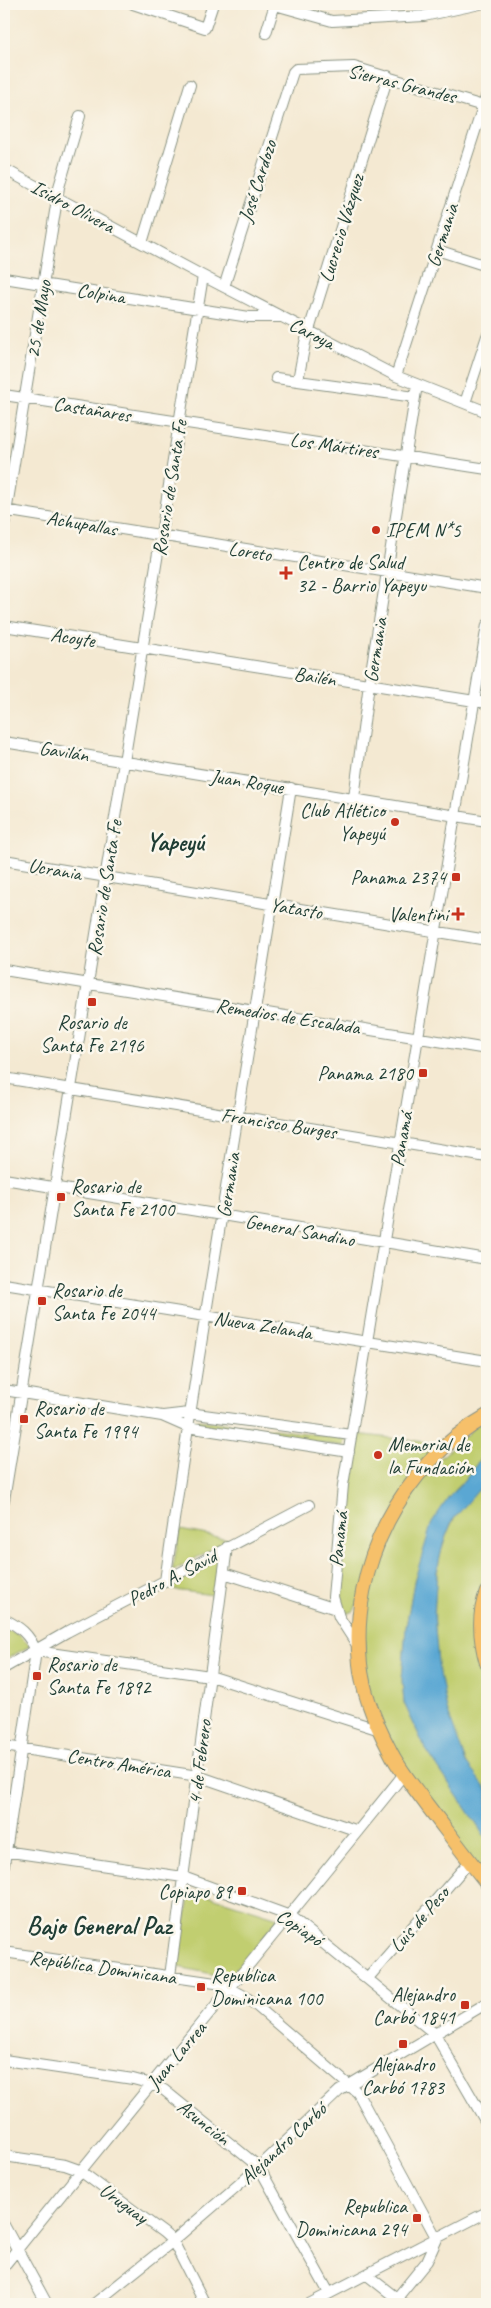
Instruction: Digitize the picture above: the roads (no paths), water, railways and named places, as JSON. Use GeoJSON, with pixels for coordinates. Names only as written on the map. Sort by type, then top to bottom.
{"type":"FeatureCollection","features":[{"type":"Feature","properties":{"kind":"main road"},"geometry":{"type":"LineString","coordinates":[[487,1416],[455,1438],[430,1459],[404,1491],[389,1518],[377,1543],[363,1595],[359,1648],[366,1692],[390,1751],[404,1774],[487,1883]]}},
{"type":"Feature","properties":{"kind":"main road"},"geometry":{"type":"LineString","coordinates":[[487,1592],[481,1621],[481,1638],[487,1663]]}},
{"type":"Feature","properties":{"kind":"street"},"geometry":{"type":"LineString","coordinates":[[137,4],[205,28],[212,4]]}},
{"type":"Feature","properties":{"kind":"street"},"geometry":{"type":"LineString","coordinates":[[266,33],[275,4],[332,21],[424,16],[480,4]]}},
{"type":"Feature","properties":{"kind":"street","name":"Sierras Grandes"},"geometry":{"type":"LineString","coordinates":[[291,74],[296,70],[346,67],[388,76],[484,109]]}},
{"type":"Feature","properties":{"kind":"street","name":"José Cardozo"},"geometry":{"type":"LineString","coordinates":[[224,287],[291,74]]}},
{"type":"Feature","properties":{"kind":"street","name":"Lucrecio Vázquez"},"geometry":{"type":"LineString","coordinates":[[298,380],[309,331],[388,76]]}},
{"type":"Feature","properties":{"kind":"street"},"geometry":{"type":"LineString","coordinates":[[142,243],[190,85]]}},
{"type":"Feature","properties":{"kind":"street","name":"Germania"},"geometry":{"type":"LineString","coordinates":[[396,376],[484,109],[487,94]]}},
{"type":"Feature","properties":{"kind":"street","name":"25 de Mayo"},"geometry":{"type":"LineString","coordinates":[[4,524],[57,199],[62,175],[80,116]]}},
{"type":"Feature","properties":{"kind":"street","name":"Isidro Olivera"},"geometry":{"type":"LineString","coordinates":[[4,169],[142,243]]}},
{"type":"Feature","properties":{"kind":"street","name":"Caroya"},"geometry":{"type":"LineString","coordinates":[[142,243],[280,317],[396,376],[487,412]]}},
{"type":"Feature","properties":{"kind":"street"},"geometry":{"type":"LineString","coordinates":[[437,250],[487,266]]}},
{"type":"Feature","properties":{"kind":"street","name":"Rosario de Santa Fe"},"geometry":{"type":"LineString","coordinates":[[4,1500],[203,276]]}},
{"type":"Feature","properties":{"kind":"street","name":"Colpina"},"geometry":{"type":"LineString","coordinates":[[4,278],[250,317],[280,317]]}},
{"type":"Feature","properties":{"kind":"street"},"geometry":{"type":"LineString","coordinates":[[465,403],[487,336]]}},
{"type":"Feature","properties":{"kind":"street"},"geometry":{"type":"LineString","coordinates":[[276,378],[415,397]]}},
{"type":"Feature","properties":{"kind":"street","name":"Germania"},"geometry":{"type":"LineString","coordinates":[[354,798],[369,684],[417,385]]}},
{"type":"Feature","properties":{"kind":"street","name":"Castañares"},"geometry":{"type":"LineString","coordinates":[[4,395],[180,422]]}},
{"type":"Feature","properties":{"kind":"street","name":"Los Mártires"},"geometry":{"type":"LineString","coordinates":[[180,422],[487,469]]}},
{"type":"Feature","properties":{"kind":"street","name":"Achupallas"},"geometry":{"type":"LineString","coordinates":[[5,510],[160,536]]}},
{"type":"Feature","properties":{"kind":"street","name":"Loreto"},"geometry":{"type":"LineString","coordinates":[[160,536],[487,588]]}},
{"type":"Feature","properties":{"kind":"street","name":"Panamá"},"geometry":{"type":"LineString","coordinates":[[359,1648],[336,1609],[333,1586],[343,1485],[487,625]]}},
{"type":"Feature","properties":{"kind":"street","name":"Acoyte"},"geometry":{"type":"LineString","coordinates":[[4,626],[142,648]]}},
{"type":"Feature","properties":{"kind":"street","name":"Bailén"},"geometry":{"type":"LineString","coordinates":[[142,648],[487,703]]}},
{"type":"Feature","properties":{"kind":"street","name":"Gavilán"},"geometry":{"type":"LineString","coordinates":[[4,742],[124,761]]}},
{"type":"Feature","properties":{"kind":"street","name":"Juan Roque"},"geometry":{"type":"LineString","coordinates":[[124,761],[487,821]]}},
{"type":"Feature","properties":{"kind":"street","name":"Germania"},"geometry":{"type":"LineString","coordinates":[[165,1581],[189,1413],[207,1316],[291,788]]}},
{"type":"Feature","properties":{"kind":"street","name":"Ucrania"},"geometry":{"type":"LineString","coordinates":[[4,860],[105,878]]}},
{"type":"Feature","properties":{"kind":"street","name":"Yatasto"},"geometry":{"type":"LineString","coordinates":[[105,878],[487,940]]}},
{"type":"Feature","properties":{"kind":"street","name":"Remedios de Escalada"},"geometry":{"type":"LineString","coordinates":[[4,970],[487,1049]]}},
{"type":"Feature","properties":{"kind":"street","name":"Francisco Burges"},"geometry":{"type":"LineString","coordinates":[[4,1078],[487,1157]]}},
{"type":"Feature","properties":{"kind":"street","name":"General Sandino"},"geometry":{"type":"LineString","coordinates":[[4,1180],[487,1260]]}},
{"type":"Feature","properties":{"kind":"street","name":"Nueva Zelanda"},"geometry":{"type":"LineString","coordinates":[[4,1284],[487,1361]]}},
{"type":"Feature","properties":{"kind":"street"},"geometry":{"type":"LineString","coordinates":[[4,1390],[162,1416],[187,1427],[348,1452]]}},
{"type":"Feature","properties":{"kind":"street"},"geometry":{"type":"LineString","coordinates":[[162,1416],[189,1413],[351,1435]]}},
{"type":"Feature","properties":{"kind":"street","name":"Pedro A. Savid"},"geometry":{"type":"LineString","coordinates":[[4,1668],[309,1505]]}},
{"type":"Feature","properties":{"kind":"street","name":"4 de Febrero"},"geometry":{"type":"LineString","coordinates":[[170,1976],[227,1548]]}},
{"type":"Feature","properties":{"kind":"street"},"geometry":{"type":"LineString","coordinates":[[224,1573],[336,1609]]}},
{"type":"Feature","properties":{"kind":"street"},"geometry":{"type":"LineString","coordinates":[[4,1619],[23,1630],[31,1638],[36,1651],[4,1865]]}},
{"type":"Feature","properties":{"kind":"street"},"geometry":{"type":"LineString","coordinates":[[36,1651],[210,1676],[380,1730]]}},
{"type":"Feature","properties":{"kind":"street","name":"Centro América"},"geometry":{"type":"LineString","coordinates":[[4,1746],[198,1776],[358,1832]]}},
{"type":"Feature","properties":{"kind":"street","name":"Juan Larrea"},"geometry":{"type":"LineString","coordinates":[[4,2266],[79,2170],[232,1988],[404,1774]]}},
{"type":"Feature","properties":{"kind":"street","name":"Copiapó"},"geometry":{"type":"LineString","coordinates":[[5,1851],[183,1877],[290,1916],[435,2034],[486,2118]]}},
{"type":"Feature","properties":{"kind":"street","name":"Luis de Peso"},"geometry":{"type":"LineString","coordinates":[[368,1978],[470,1861]]}},
{"type":"Feature","properties":{"kind":"street","name":"República Dominicana"},"geometry":{"type":"LineString","coordinates":[[4,1952],[170,1976],[232,1988],[246,1997],[358,2093],[437,2239]]}},
{"type":"Feature","properties":{"kind":"street","name":"Alejandro Carbó"},"geometry":{"type":"LineString","coordinates":[[94,2304],[173,2241],[259,2167],[349,2084],[487,2003]]}},
{"type":"Feature","properties":{"kind":"street","name":"Asunción"},"geometry":{"type":"LineString","coordinates":[[4,2060],[152,2084],[171,2096],[259,2167],[330,2293]]}},
{"type":"Feature","properties":{"kind":"street","name":"Uruguay"},"geometry":{"type":"LineString","coordinates":[[4,2156],[79,2170],[173,2241],[205,2304]]}},
{"type":"Feature","properties":{"kind":"street"},"geometry":{"type":"LineString","coordinates":[[309,2304],[487,2212]]}},
{"type":"Feature","properties":{"kind":"street"},"geometry":{"type":"LineString","coordinates":[[4,2225],[47,2304]]}},
{"type":"Feature","properties":{"kind":"street"},"geometry":{"type":"LineString","coordinates":[[367,2275],[398,2302],[427,2261],[437,2239]]}},
{"type":"Feature","properties":{"kind":"water"},"geometry":{"type":"Polygon","coordinates":[[[487,1450],[487,1480],[452,1521],[443,1544],[437,1571],[434,1615],[438,1663],[447,1709],[466,1763],[487,1790],[487,1840],[425,1748],[404,1703],[402,1680],[406,1627],[414,1582],[432,1522],[449,1497],[465,1480],[487,1450]]]}},
{"type":"Feature","properties":{"kind":"place","name":"IPEM N*5"},"geometry":{"type":"Point","coordinates":[376,530]}},
{"type":"Feature","properties":{"kind":"place","name":"Centro de Salud 32 - Barrio Yapeyu"},"geometry":{"type":"Point","coordinates":[286,573]}},
{"type":"Feature","properties":{"kind":"place","name":"Club Atlético Yapeyú"},"geometry":{"type":"Point","coordinates":[395,822]}},
{"type":"Feature","properties":{"kind":"place","name":"Panama 2374"},"geometry":{"type":"Point","coordinates":[456,877]}},
{"type":"Feature","properties":{"kind":"place","name":"Valentini"},"geometry":{"type":"Point","coordinates":[458,914]}},
{"type":"Feature","properties":{"kind":"place","name":"Rosario de Santa Fe 2196"},"geometry":{"type":"Point","coordinates":[92,1002]}},
{"type":"Feature","properties":{"kind":"place","name":"Panama 2180"},"geometry":{"type":"Point","coordinates":[423,1073]}},
{"type":"Feature","properties":{"kind":"place","name":"Rosario de Santa Fe 2100"},"geometry":{"type":"Point","coordinates":[61,1197]}},
{"type":"Feature","properties":{"kind":"place","name":"Rosario de Santa Fe 2044"},"geometry":{"type":"Point","coordinates":[42,1301]}},
{"type":"Feature","properties":{"kind":"place","name":"Rosario de Santa Fe 1994"},"geometry":{"type":"Point","coordinates":[24,1419]}},
{"type":"Feature","properties":{"kind":"place","name":"Memorial de la Fundación"},"geometry":{"type":"Point","coordinates":[378,1455]}},
{"type":"Feature","properties":{"kind":"place","name":"Rosario de Santa Fe 1892"},"geometry":{"type":"Point","coordinates":[37,1676]}},
{"type":"Feature","properties":{"kind":"place","name":"Copiapo 89"},"geometry":{"type":"Point","coordinates":[242,1891]}},
{"type":"Feature","properties":{"kind":"place","name":"Republica Dominicana 100"},"geometry":{"type":"Point","coordinates":[201,1987]}},
{"type":"Feature","properties":{"kind":"place","name":"Alejandro Carbó 1841"},"geometry":{"type":"Point","coordinates":[465,2005]}},
{"type":"Feature","properties":{"kind":"place","name":"Alejandro Carbó 1783"},"geometry":{"type":"Point","coordinates":[403,2044]}},
{"type":"Feature","properties":{"kind":"place","name":"Republica Dominicana 294"},"geometry":{"type":"Point","coordinates":[417,2218]}},
{"type":"Feature","properties":{"kind":"district","name":"Yapeyú"},"geometry":{"type":"Point","coordinates":[175,841]}},
{"type":"Feature","properties":{"kind":"district","name":"Bajo General Paz"},"geometry":{"type":"Point","coordinates":[99,1925]}}]}
